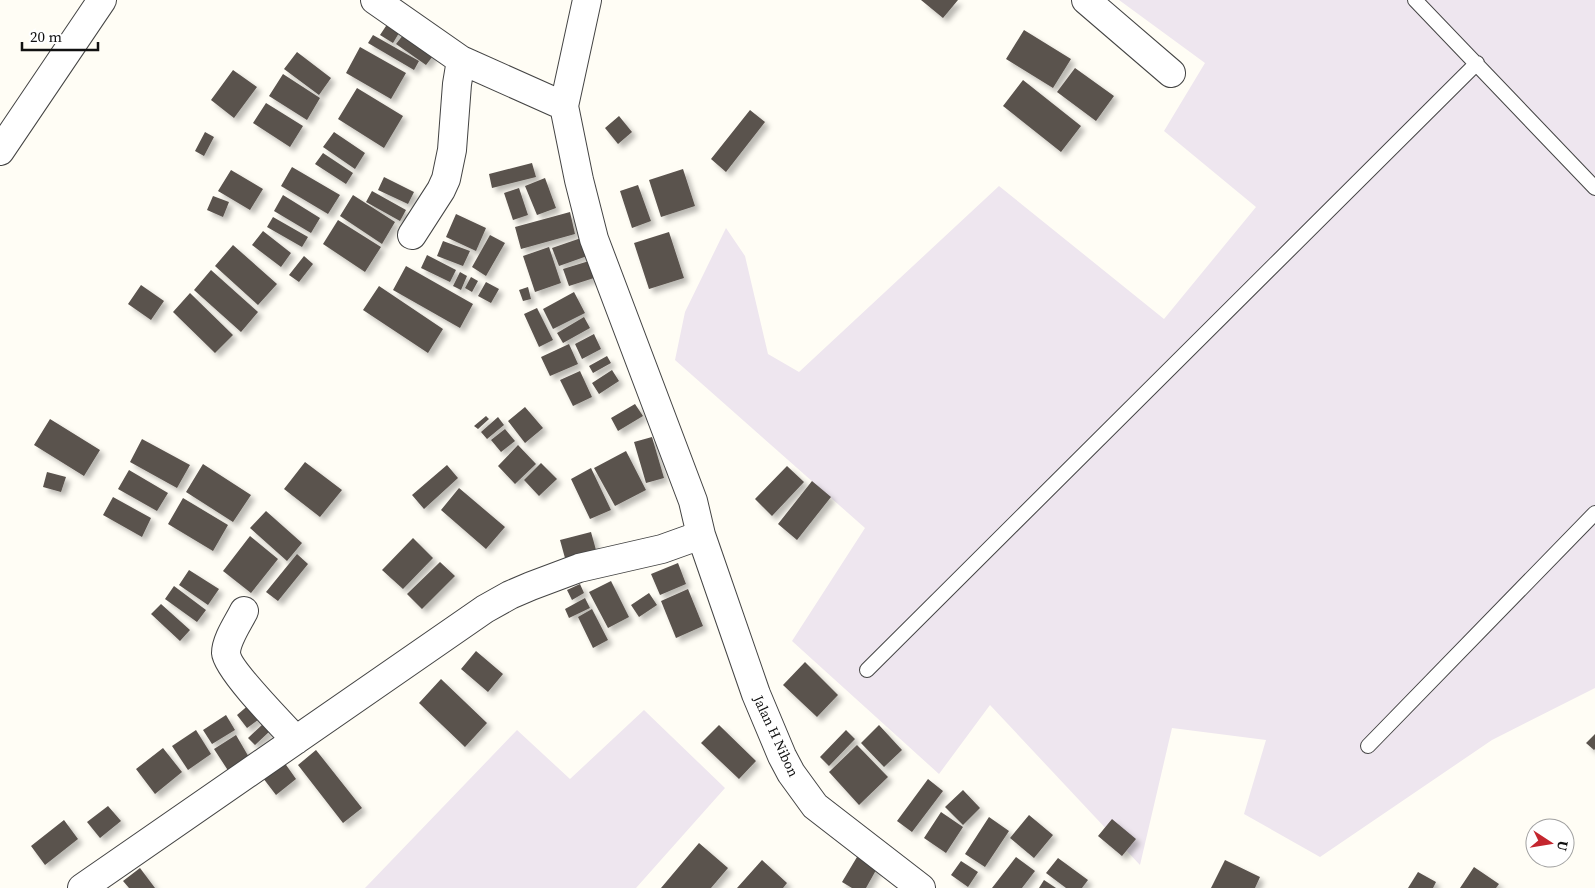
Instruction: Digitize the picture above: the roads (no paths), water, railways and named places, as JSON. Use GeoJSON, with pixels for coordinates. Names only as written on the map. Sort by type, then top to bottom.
{"type":"FeatureCollection","features":[{"type":"Feature","properties":{"kind":"street"},"geometry":{"type":"LineString","coordinates":[[0,151],[102,0]]}},
{"type":"Feature","properties":{"kind":"street"},"geometry":{"type":"LineString","coordinates":[[375,0],[461,60],[564,106],[587,0]]}},
{"type":"Feature","properties":{"kind":"street"},"geometry":{"type":"LineString","coordinates":[[1086,0],[1171,73]]}},
{"type":"Feature","properties":{"kind":"street"},"geometry":{"type":"LineString","coordinates":[[412,235],[446,179],[452,150],[457,84],[461,60]]}},
{"type":"Feature","properties":{"kind":"street","name":"Jalan H Nibon"},"geometry":{"type":"LineString","coordinates":[[564,106],[579,180],[594,238],[693,501],[701,535],[756,694],[782,756],[791,773],[816,806],[922,888]]}},
{"type":"Feature","properties":{"kind":"street"},"geometry":{"type":"LineString","coordinates":[[82,888],[485,609],[510,595],[579,568],[662,549],[701,535]]}},
{"type":"Feature","properties":{"kind":"street"},"geometry":{"type":"LineString","coordinates":[[244,611],[228,643],[227,660],[296,740]]}},
{"type":"Feature","properties":{"kind":"lane"},"geometry":{"type":"LineString","coordinates":[[1416,0],[1595,188]]}},
{"type":"Feature","properties":{"kind":"lane"},"geometry":{"type":"LineString","coordinates":[[867,670],[1477,63]]}},
{"type":"Feature","properties":{"kind":"lane"},"geometry":{"type":"LineString","coordinates":[[1368,746],[1595,513]]}}]}
